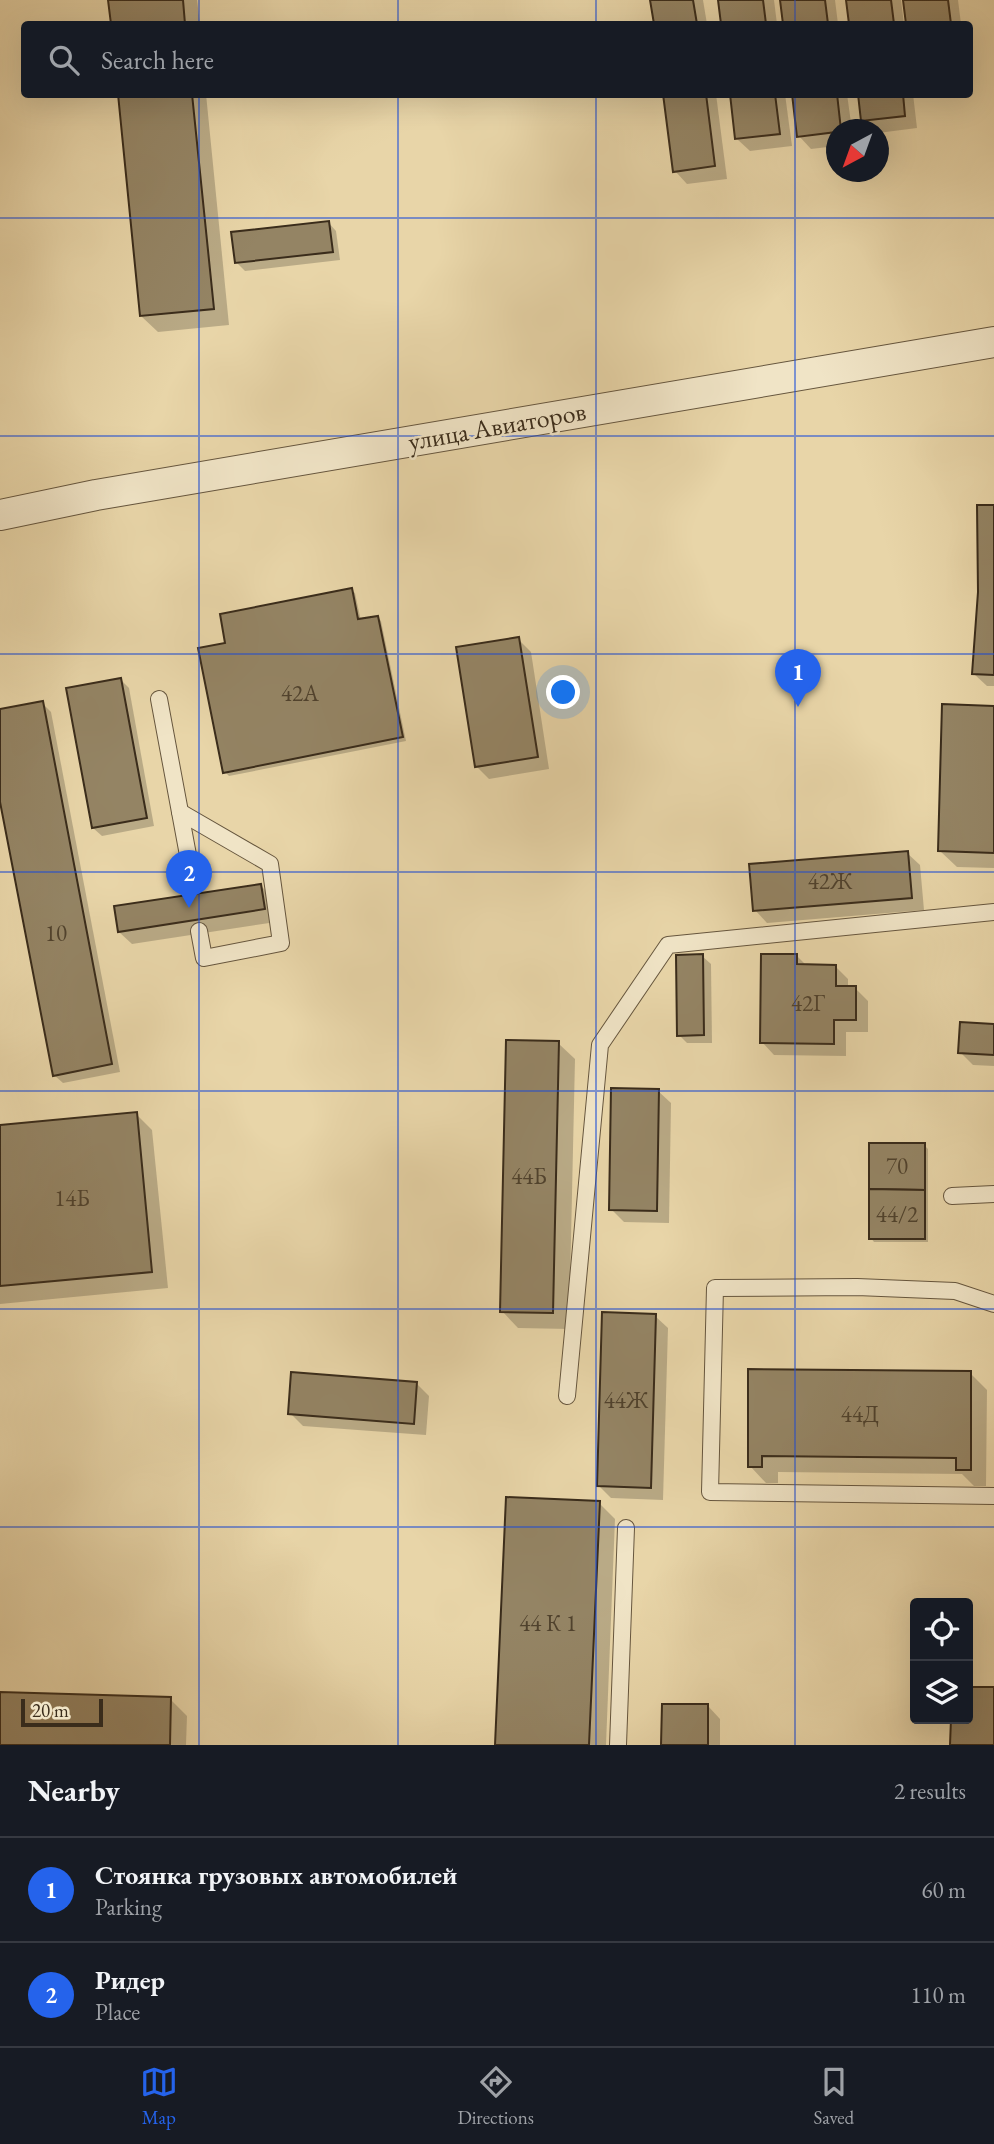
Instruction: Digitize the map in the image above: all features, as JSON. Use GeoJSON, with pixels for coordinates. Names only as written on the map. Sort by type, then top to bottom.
{"type":"FeatureCollection","features":[{"type":"Feature","properties":{"kind":"street","name":"улица Авиаторов"},"geometry":{"type":"LineString","coordinates":[[0,515],[96,495],[994,342]]}},
{"type":"Feature","properties":{"kind":"lane"},"geometry":{"type":"LineString","coordinates":[[159,699],[193,882]]}},
{"type":"Feature","properties":{"kind":"lane"},"geometry":{"type":"LineString","coordinates":[[180,812],[270,864],[281,943],[204,958],[199,931]]}},
{"type":"Feature","properties":{"kind":"lane"},"geometry":{"type":"LineString","coordinates":[[567,1396],[600,1045],[668,945],[994,912]]}},
{"type":"Feature","properties":{"kind":"lane"},"geometry":{"type":"LineString","coordinates":[[952,1196],[994,1194]]}},
{"type":"Feature","properties":{"kind":"lane"},"geometry":{"type":"LineString","coordinates":[[994,1304],[955,1291],[857,1287],[715,1288],[710,1492],[994,1496]]}},
{"type":"Feature","properties":{"kind":"lane"},"geometry":{"type":"LineString","coordinates":[[618,1745],[626,1528]]}},
{"type":"Feature","properties":{"kind":"building"},"geometry":{"type":"Polygon","coordinates":[[[108,0],[183,0],[185,21],[111,21],[108,0]]]}},
{"type":"Feature","properties":{"kind":"building"},"geometry":{"type":"Polygon","coordinates":[[[650,0],[693,0],[696,21],[654,21],[650,0]]]}},
{"type":"Feature","properties":{"kind":"building"},"geometry":{"type":"Polygon","coordinates":[[[718,0],[763,0],[766,21],[721,21],[718,0]]]}},
{"type":"Feature","properties":{"kind":"building"},"geometry":{"type":"Polygon","coordinates":[[[780,0],[825,0],[828,21],[783,21],[780,0]]]}},
{"type":"Feature","properties":{"kind":"building"},"geometry":{"type":"Polygon","coordinates":[[[846,0],[891,0],[894,21],[849,21],[846,0]]]}},
{"type":"Feature","properties":{"kind":"building"},"geometry":{"type":"Polygon","coordinates":[[[903,0],[948,0],[951,21],[906,21],[903,0]]]}},
{"type":"Feature","properties":{"kind":"building"},"geometry":{"type":"Polygon","coordinates":[[[118,98],[192,98],[214,309],[140,316],[118,98]]]}},
{"type":"Feature","properties":{"kind":"building"},"geometry":{"type":"Polygon","coordinates":[[[664,98],[706,98],[715,166],[673,172],[664,98]]]}},
{"type":"Feature","properties":{"kind":"building"},"geometry":{"type":"Polygon","coordinates":[[[730,98],[776,98],[780,134],[735,139],[730,98]]]}},
{"type":"Feature","properties":{"kind":"building"},"geometry":{"type":"Polygon","coordinates":[[[792,98],[837,98],[840,119],[826,119],[826,133],[797,137],[792,98]]]}},
{"type":"Feature","properties":{"kind":"building"},"geometry":{"type":"Polygon","coordinates":[[[858,98],[903,98],[905,116],[861,119],[858,98]]]}},
{"type":"Feature","properties":{"kind":"building"},"geometry":{"type":"Polygon","coordinates":[[[329,221],[333,252],[235,263],[231,232],[329,221]]]}},
{"type":"Feature","properties":{"kind":"building"},"geometry":{"type":"Polygon","coordinates":[[[977,505],[994,505],[994,675],[972,674],[978,592],[977,505]]]}},
{"type":"Feature","properties":{"kind":"building"},"geometry":{"type":"Polygon","coordinates":[[[352,588],[358,619],[378,616],[403,737],[223,773],[198,648],[225,643],[220,614],[352,588]]]}},
{"type":"Feature","properties":{"kind":"building"},"geometry":{"type":"Polygon","coordinates":[[[519,637],[538,757],[475,767],[456,647],[519,637]]]}},
{"type":"Feature","properties":{"kind":"building"},"geometry":{"type":"Polygon","coordinates":[[[121,678],[147,818],[92,828],[66,688],[121,678]]]}},
{"type":"Feature","properties":{"kind":"building"},"geometry":{"type":"Polygon","coordinates":[[[43,701],[112,1064],[53,1076],[0,802],[0,709],[43,701]]]}},
{"type":"Feature","properties":{"kind":"building"},"geometry":{"type":"Polygon","coordinates":[[[942,704],[994,706],[994,853],[938,851],[942,704]]]}},
{"type":"Feature","properties":{"kind":"building"},"geometry":{"type":"Polygon","coordinates":[[[908,851],[912,898],[753,911],[749,864],[908,851]]]}},
{"type":"Feature","properties":{"kind":"building"},"geometry":{"type":"Polygon","coordinates":[[[261,884],[265,909],[118,932],[114,906],[261,884]]]}},
{"type":"Feature","properties":{"kind":"building"},"geometry":{"type":"Polygon","coordinates":[[[703,954],[704,1035],[677,1036],[676,955],[703,954]]]}},
{"type":"Feature","properties":{"kind":"building"},"geometry":{"type":"Polygon","coordinates":[[[761,954],[797,954],[797,964],[836,965],[836,986],[856,986],[856,1020],[834,1020],[834,1044],[760,1043],[761,954]]]}},
{"type":"Feature","properties":{"kind":"building"},"geometry":{"type":"Polygon","coordinates":[[[960,1022],[994,1024],[994,1055],[958,1053],[960,1022]]]}},
{"type":"Feature","properties":{"kind":"building"},"geometry":{"type":"Polygon","coordinates":[[[506,1040],[559,1041],[553,1313],[500,1312],[506,1040]]]}},
{"type":"Feature","properties":{"kind":"building"},"geometry":{"type":"Polygon","coordinates":[[[611,1088],[659,1089],[657,1211],[609,1210],[611,1088]]]}},
{"type":"Feature","properties":{"kind":"building"},"geometry":{"type":"Polygon","coordinates":[[[137,1112],[152,1272],[0,1286],[0,1125],[137,1112]]]}},
{"type":"Feature","properties":{"kind":"building"},"geometry":{"type":"Polygon","coordinates":[[[869,1143],[925,1143],[925,1190],[869,1189],[869,1143]]]}},
{"type":"Feature","properties":{"kind":"building"},"geometry":{"type":"Polygon","coordinates":[[[869,1189],[925,1190],[925,1239],[869,1239],[869,1189]]]}},
{"type":"Feature","properties":{"kind":"building"},"geometry":{"type":"Polygon","coordinates":[[[602,1312],[656,1314],[651,1488],[597,1486],[602,1312]]]}},
{"type":"Feature","properties":{"kind":"building"},"geometry":{"type":"Polygon","coordinates":[[[748,1369],[971,1371],[971,1470],[956,1470],[956,1458],[762,1456],[762,1467],[748,1467],[748,1369]]]}},
{"type":"Feature","properties":{"kind":"building"},"geometry":{"type":"Polygon","coordinates":[[[291,1372],[417,1382],[414,1424],[288,1414],[291,1372]]]}},
{"type":"Feature","properties":{"kind":"building"},"geometry":{"type":"Polygon","coordinates":[[[506,1497],[600,1501],[589,1745],[495,1745],[506,1497]]]}},
{"type":"Feature","properties":{"kind":"building"},"geometry":{"type":"Polygon","coordinates":[[[973,1687],[994,1687],[994,1745],[950,1745],[951,1724],[973,1724],[973,1687]]]}},
{"type":"Feature","properties":{"kind":"building"},"geometry":{"type":"Polygon","coordinates":[[[0,1692],[171,1697],[170,1745],[0,1745],[0,1692]]]}},
{"type":"Feature","properties":{"kind":"building"},"geometry":{"type":"Polygon","coordinates":[[[662,1704],[708,1704],[708,1745],[661,1745],[662,1704]]]}},
{"type":"Feature","properties":{"kind":"place","name":"Стоянка грузовых автомобилей"},"geometry":{"type":"Point","coordinates":[798,707]}},
{"type":"Feature","properties":{"kind":"place","name":"Ридер"},"geometry":{"type":"Point","coordinates":[189,908]}}]}
